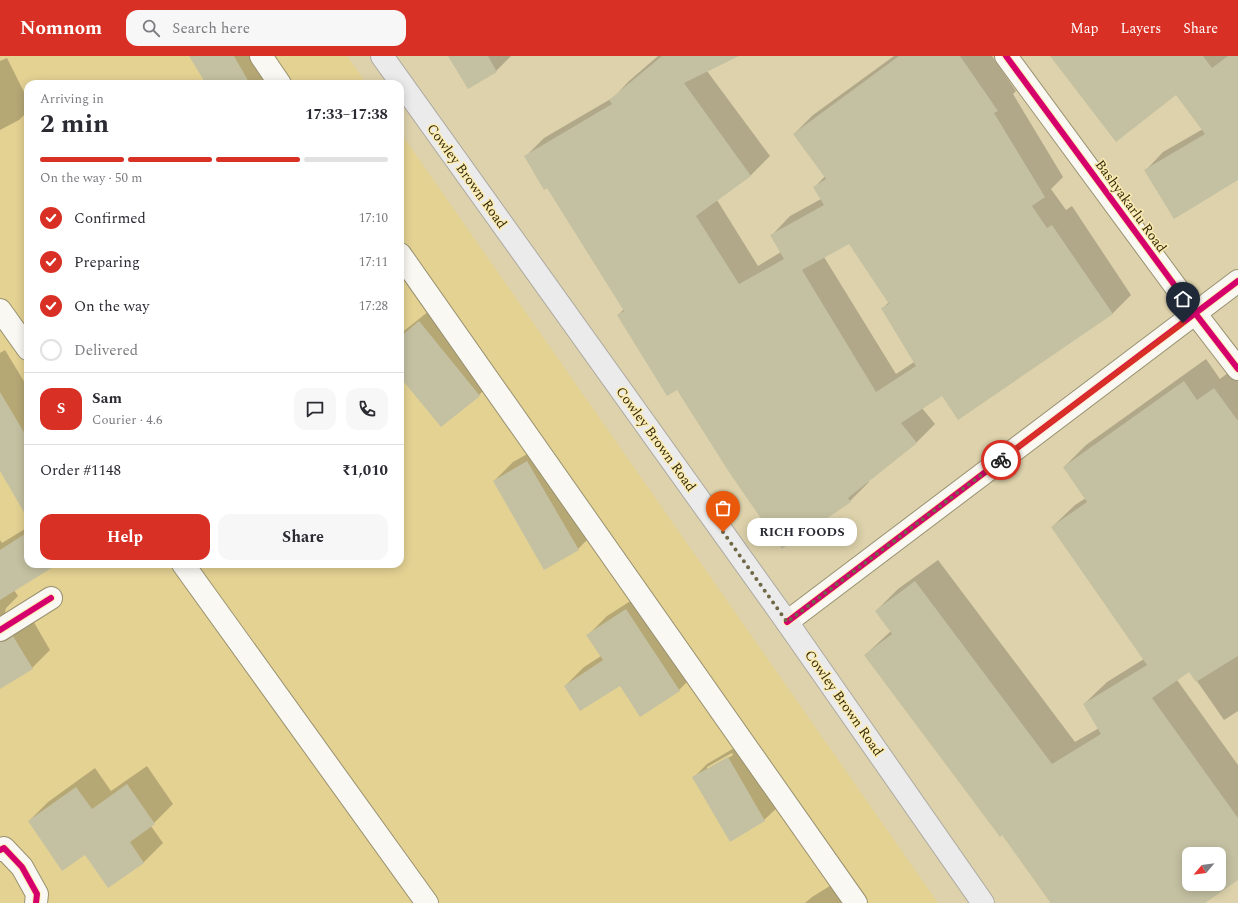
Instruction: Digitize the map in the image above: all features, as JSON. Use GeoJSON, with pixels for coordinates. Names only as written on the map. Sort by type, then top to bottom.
{"type":"FeatureCollection","features":[{"type":"Feature","properties":{"kind":"main road","name":"Cowley Brown Road"},"geometry":{"type":"LineString","coordinates":[[382,56],[399,80]]}},
{"type":"Feature","properties":{"kind":"main road","name":"Cowley Brown Road"},"geometry":{"type":"LineString","coordinates":[[404,87],[787,622],[983,903]]}},
{"type":"Feature","properties":{"kind":"street"},"geometry":{"type":"LineString","coordinates":[[261,56],[277,80]]}},
{"type":"Feature","properties":{"kind":"street","name":"Bashyakarlu Road"},"geometry":{"type":"LineString","coordinates":[[1006,56],[1238,369]]}},
{"type":"Feature","properties":{"kind":"street"},"geometry":{"type":"LineString","coordinates":[[404,260],[856,903]]}},
{"type":"Feature","properties":{"kind":"street"},"geometry":{"type":"LineString","coordinates":[[787,622],[1238,281]]}},
{"type":"Feature","properties":{"kind":"street"},"geometry":{"type":"LineString","coordinates":[[0,310],[24,343]]}},
{"type":"Feature","properties":{"kind":"street"},"geometry":{"type":"LineString","coordinates":[[186,568],[427,903]]}},
{"type":"Feature","properties":{"kind":"street"},"geometry":{"type":"LineString","coordinates":[[0,630],[51,598]]}},
{"type":"Feature","properties":{"kind":"street"},"geometry":{"type":"LineString","coordinates":[[0,850],[4,848],[22,867],[37,894],[36,903]]}},
{"type":"Feature","properties":{"kind":"shaded area"},"geometry":{"type":"Polygon","coordinates":[[[0,56],[347,56],[364,80],[24,80],[24,568],[404,568],[404,138],[938,903],[0,903],[0,56]]]}},
{"type":"Feature","properties":{"kind":"building"},"geometry":{"type":"Polygon","coordinates":[[[189,56],[234,56],[248,80],[204,80],[189,56]]]}},
{"type":"Feature","properties":{"kind":"building"},"geometry":{"type":"Polygon","coordinates":[[[448,56],[488,56],[497,72],[468,89],[448,56]]]}},
{"type":"Feature","properties":{"kind":"building"},"geometry":{"type":"Polygon","coordinates":[[[662,56],[739,56],[684,83],[751,176],[696,216],[739,284],[784,259],[770,235],[824,205],[813,187],[826,179],[793,134],[899,56],[960,56],[998,111],[994,113],[1045,197],[1032,206],[1047,228],[1052,225],[1113,314],[958,420],[942,396],[901,423],[917,443],[848,498],[851,502],[782,549],[729,472],[677,390],[667,396],[617,315],[624,311],[547,188],[544,190],[524,156],[612,104],[609,100],[662,56]],[[849,244],[802,270],[876,392],[916,366],[881,308],[889,304],[849,244]]]}},
{"type":"Feature","properties":{"kind":"building"},"geometry":{"type":"Polygon","coordinates":[[[1050,56],[1203,56],[1212,68],[1228,56],[1238,56],[1238,180],[1174,219],[1144,170],[1205,134],[1176,95],[1116,142],[1050,56]]]}},
{"type":"Feature","properties":{"kind":"building"},"geometry":{"type":"Polygon","coordinates":[[[419,321],[480,396],[441,427],[404,382],[404,334],[419,321]]]}},
{"type":"Feature","properties":{"kind":"building"},"geometry":{"type":"Polygon","coordinates":[[[1184,381],[1197,400],[1214,388],[1238,421],[1238,656],[1196,682],[1189,672],[1152,698],[1238,818],[1238,880],[1226,888],[1226,847],[1182,847],[1182,891],[1222,891],[1205,903],[1051,903],[1002,835],[1000,837],[864,655],[892,634],[875,611],[915,581],[1052,764],[1101,734],[1083,704],[1147,665],[1051,527],[1087,502],[1063,467],[1184,381]]]}},
{"type":"Feature","properties":{"kind":"building"},"geometry":{"type":"Polygon","coordinates":[[[0,392],[24,432],[24,512],[0,471],[0,392]]]}},
{"type":"Feature","properties":{"kind":"building"},"geometry":{"type":"Polygon","coordinates":[[[527,461],[579,550],[544,570],[493,481],[527,461]]]}},
{"type":"Feature","properties":{"kind":"building"},"geometry":{"type":"Polygon","coordinates":[[[24,535],[24,568],[52,568],[0,600],[0,550],[24,535]]]}},
{"type":"Feature","properties":{"kind":"building"},"geometry":{"type":"Polygon","coordinates":[[[626,609],[680,691],[640,717],[620,686],[580,711],[564,686],[603,660],[586,635],[626,609]]]}},
{"type":"Feature","properties":{"kind":"building"},"geometry":{"type":"Polygon","coordinates":[[[13,636],[33,669],[0,689],[0,642],[6,641],[13,636]]]}},
{"type":"Feature","properties":{"kind":"building"},"geometry":{"type":"Polygon","coordinates":[[[728,757],[765,821],[730,842],[692,777],[728,757]]]}},
{"type":"Feature","properties":{"kind":"building"},"geometry":{"type":"Polygon","coordinates":[[[127,784],[155,824],[130,842],[144,863],[108,888],[85,855],[62,871],[28,821],[76,787],[92,809],[127,784]]]}},
{"type":"Feature","properties":{"kind":"cycle path"},"geometry":{"type":"LineString","coordinates":[[1006,56],[1238,369]]}},
{"type":"Feature","properties":{"kind":"cycle path"},"geometry":{"type":"LineString","coordinates":[[787,622],[1238,281]]}},
{"type":"Feature","properties":{"kind":"cycle path"},"geometry":{"type":"LineString","coordinates":[[0,630],[51,598]]}},
{"type":"Feature","properties":{"kind":"cycle path"},"geometry":{"type":"LineString","coordinates":[[0,850],[4,848],[22,867],[37,894],[36,903]]}},
{"type":"Feature","properties":{"kind":"way so far"},"geometry":{"type":"LineString","coordinates":[[723,532],[787,622],[1001,460]]}},
{"type":"Feature","properties":{"kind":"place","name":"RICH FOODS"},"geometry":{"type":"Point","coordinates":[723,532]}},
{"type":"Feature","properties":{"kind":"route"},"geometry":{"type":"LineString","coordinates":[[1001,460],[1183,323]]}}]}
